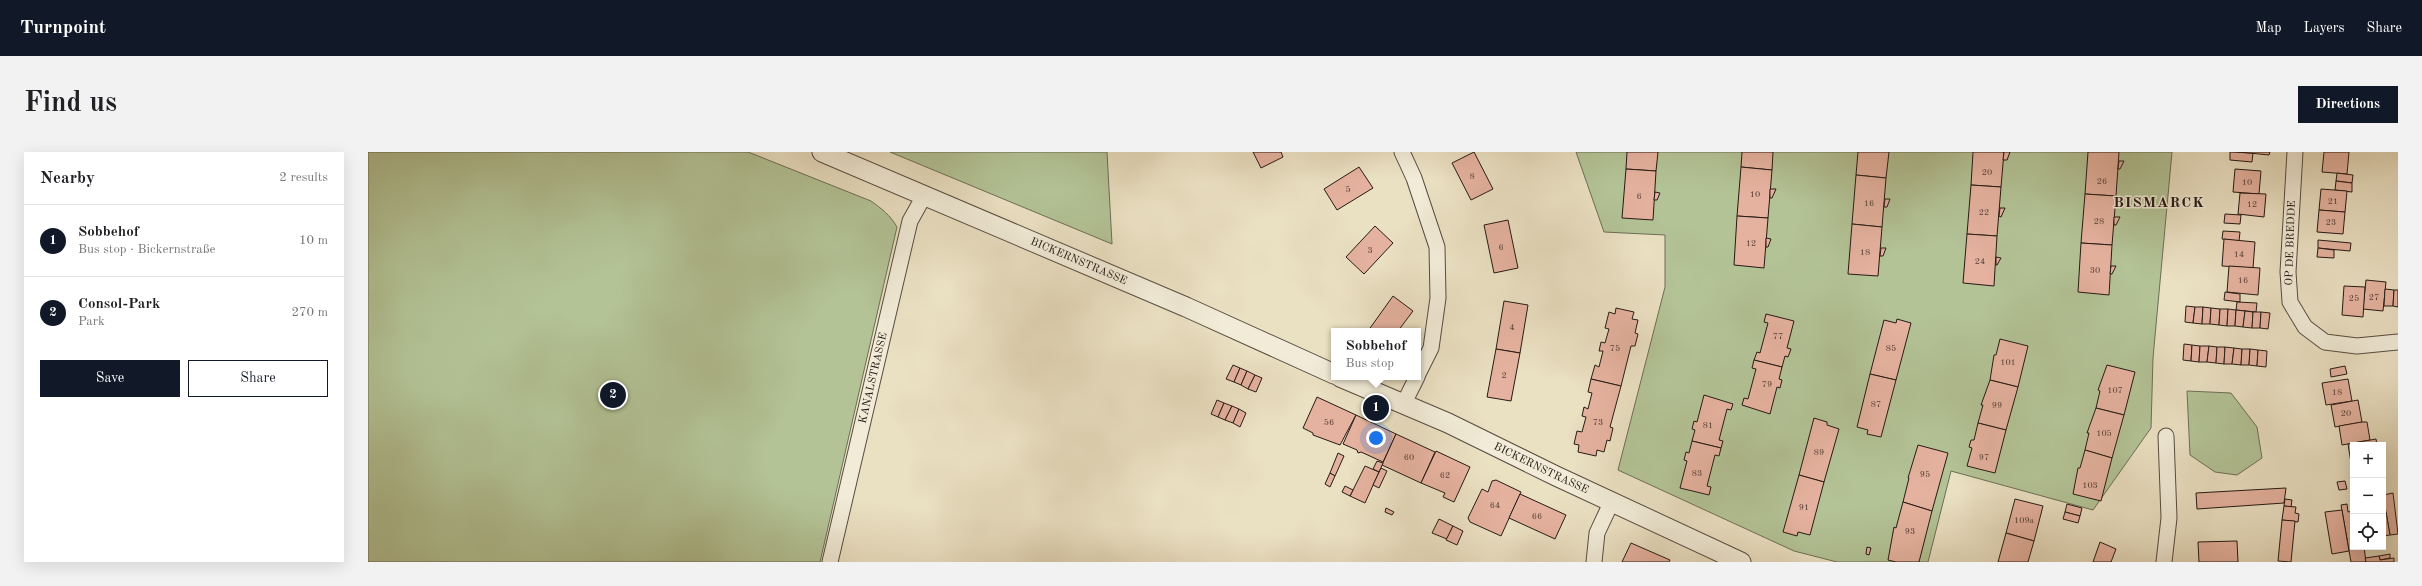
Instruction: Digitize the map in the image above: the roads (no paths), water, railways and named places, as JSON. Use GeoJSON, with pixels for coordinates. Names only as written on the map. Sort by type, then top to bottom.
{"type":"FeatureCollection","features":[{"type":"Feature","properties":{"kind":"street","name":"BICKERNSTRASSE"},"geometry":{"type":"LineString","coordinates":[[822,152],[1186,307],[1331,373]]}},
{"type":"Feature","properties":{"kind":"street"},"geometry":{"type":"LineString","coordinates":[[1402,152],[1414,178],[1437,247],[1438,298],[1430,348],[1421,368]]}},
{"type":"Feature","properties":{"kind":"street","name":"OP DE BREDDE"},"geometry":{"type":"LineString","coordinates":[[2295,152],[2288,272],[2290,302],[2305,327],[2325,342],[2357,346],[2398,342]]}},
{"type":"Feature","properties":{"kind":"street","name":"KANALSTRASSE"},"geometry":{"type":"LineString","coordinates":[[830,562],[910,221],[924,196]]}},
{"type":"Feature","properties":{"kind":"street","name":"BICKERNSTRASSE"},"geometry":{"type":"LineString","coordinates":[[1346,380],[1380,396],[1404,403],[1741,562]]}},
{"type":"Feature","properties":{"kind":"street"},"geometry":{"type":"LineString","coordinates":[[1404,403],[1416,380]]}},
{"type":"Feature","properties":{"kind":"street"},"geometry":{"type":"LineString","coordinates":[[2164,562],[2169,518],[2166,436]]}},
{"type":"Feature","properties":{"kind":"street"},"geometry":{"type":"LineString","coordinates":[[1594,562],[1597,533],[1612,501]]}},
{"type":"Feature","properties":{"kind":"place","name":"Consol-Park"},"geometry":{"type":"Point","coordinates":[613,395]}},
{"type":"Feature","properties":{"kind":"place","name":"Sobbehof"},"geometry":{"type":"Point","coordinates":[1376,408]}},
{"type":"Feature","properties":{"kind":"district","name":"BISMARCK"},"geometry":{"type":"Point","coordinates":[2159,203]}}]}
